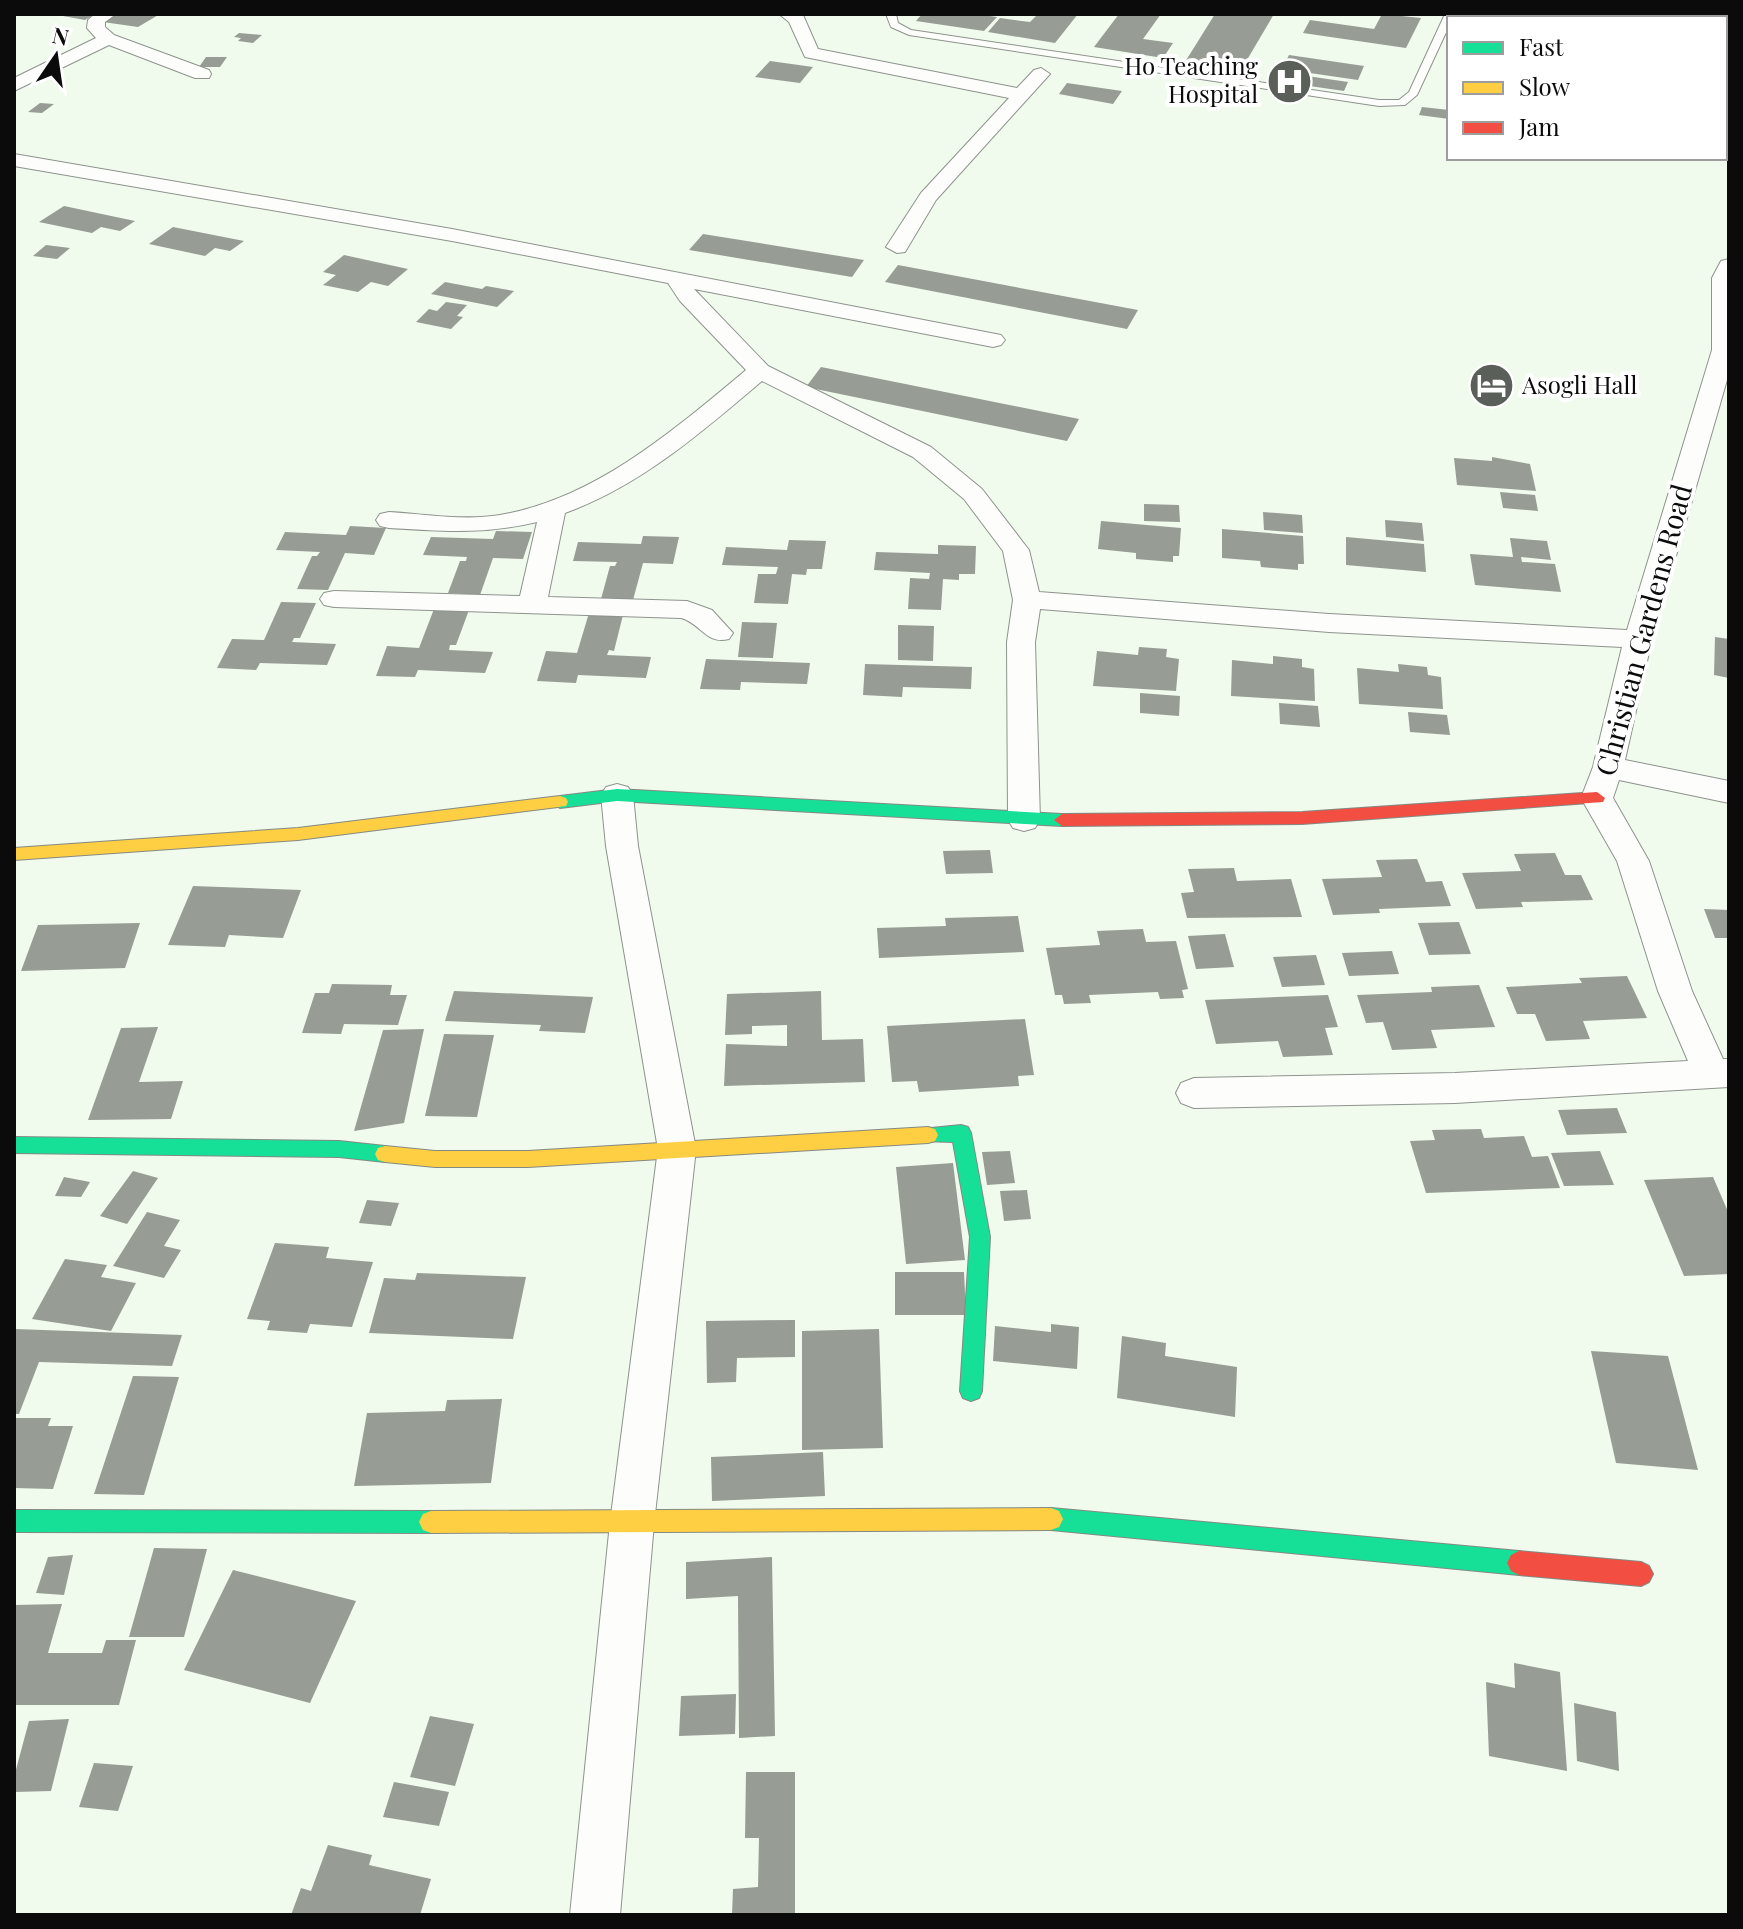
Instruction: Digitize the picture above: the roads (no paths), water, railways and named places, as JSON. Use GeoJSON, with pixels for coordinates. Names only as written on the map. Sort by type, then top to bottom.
{"type":"FeatureCollection","features":[{"type":"Feature","properties":{"kind":"street"},"geometry":{"type":"LineString","coordinates":[[107,14],[97,20],[96,28],[108,39],[202,74]]}},
{"type":"Feature","properties":{"kind":"street"},"geometry":{"type":"LineString","coordinates":[[788,14],[797,19],[811,53],[1022,95]]}},
{"type":"Feature","properties":{"kind":"street"},"geometry":{"type":"LineString","coordinates":[[14,85],[108,39]]}},
{"type":"Feature","properties":{"kind":"street"},"geometry":{"type":"LineString","coordinates":[[897,247],[928,197],[1041,74]]}},
{"type":"Feature","properties":{"kind":"street"},"geometry":{"type":"LineString","coordinates":[[14,160],[452,235],[993,340]]}},
{"type":"Feature","properties":{"kind":"street","name":"Christian Gardens Road"},"geometry":{"type":"LineString","coordinates":[[1720,1073],[1675,991],[1633,861],[1597,798],[1608,767],[1638,639],[1724,350],[1723,278],[1729,266]]}},
{"type":"Feature","properties":{"kind":"street"},"geometry":{"type":"LineString","coordinates":[[675,278],[688,296],[760,371],[922,452],[973,494],[1016,550],[1027,600],[1021,642],[1024,820]]}},
{"type":"Feature","properties":{"kind":"street"},"geometry":{"type":"LineString","coordinates":[[389,520],[497,523],[553,510],[665,450],[760,371]]}},
{"type":"Feature","properties":{"kind":"street"},"geometry":{"type":"LineString","coordinates":[[532,605],[553,510]]}},
{"type":"Feature","properties":{"kind":"street"},"geometry":{"type":"LineString","coordinates":[[334,599],[690,610],[711,621],[719,633]]}},
{"type":"Feature","properties":{"kind":"street"},"geometry":{"type":"LineString","coordinates":[[1027,600],[1329,623],[1638,639]]}},
{"type":"Feature","properties":{"kind":"street"},"geometry":{"type":"LineString","coordinates":[[1608,767],[1729,792]]}},
{"type":"Feature","properties":{"kind":"street"},"geometry":{"type":"LineString","coordinates":[[595,1915],[632,1523],[677,1149],[622,846],[617,795]]}},
{"type":"Feature","properties":{"kind":"street"},"geometry":{"type":"LineString","coordinates":[[14,854],[298,834],[617,795],[1024,820],[1302,818],[1597,798]]}},
{"type":"Feature","properties":{"kind":"street"},"geometry":{"type":"LineString","coordinates":[[1194,1093],[1455,1088],[1720,1073]]}},
{"type":"Feature","properties":{"kind":"street"},"geometry":{"type":"LineString","coordinates":[[14,1145],[339,1149],[435,1159],[497,1159],[961,1133],[980,1237],[971,1391]]}},
{"type":"Feature","properties":{"kind":"street"},"geometry":{"type":"LineString","coordinates":[[14,1521],[632,1523],[1028,1517],[1641,1574]]}},
{"type":"Feature","properties":{"kind":"lane"},"geometry":{"type":"LineString","coordinates":[[891,14],[894,25],[909,32],[1390,103],[1401,103],[1413,93],[1447,20]]}},
{"type":"Feature","properties":{"kind":"place","name":"Ho Teaching Hospital"},"geometry":{"type":"Point","coordinates":[1289,81]}},
{"type":"Feature","properties":{"kind":"place","name":"Asogli Hall"},"geometry":{"type":"Point","coordinates":[1491,386]}}]}
